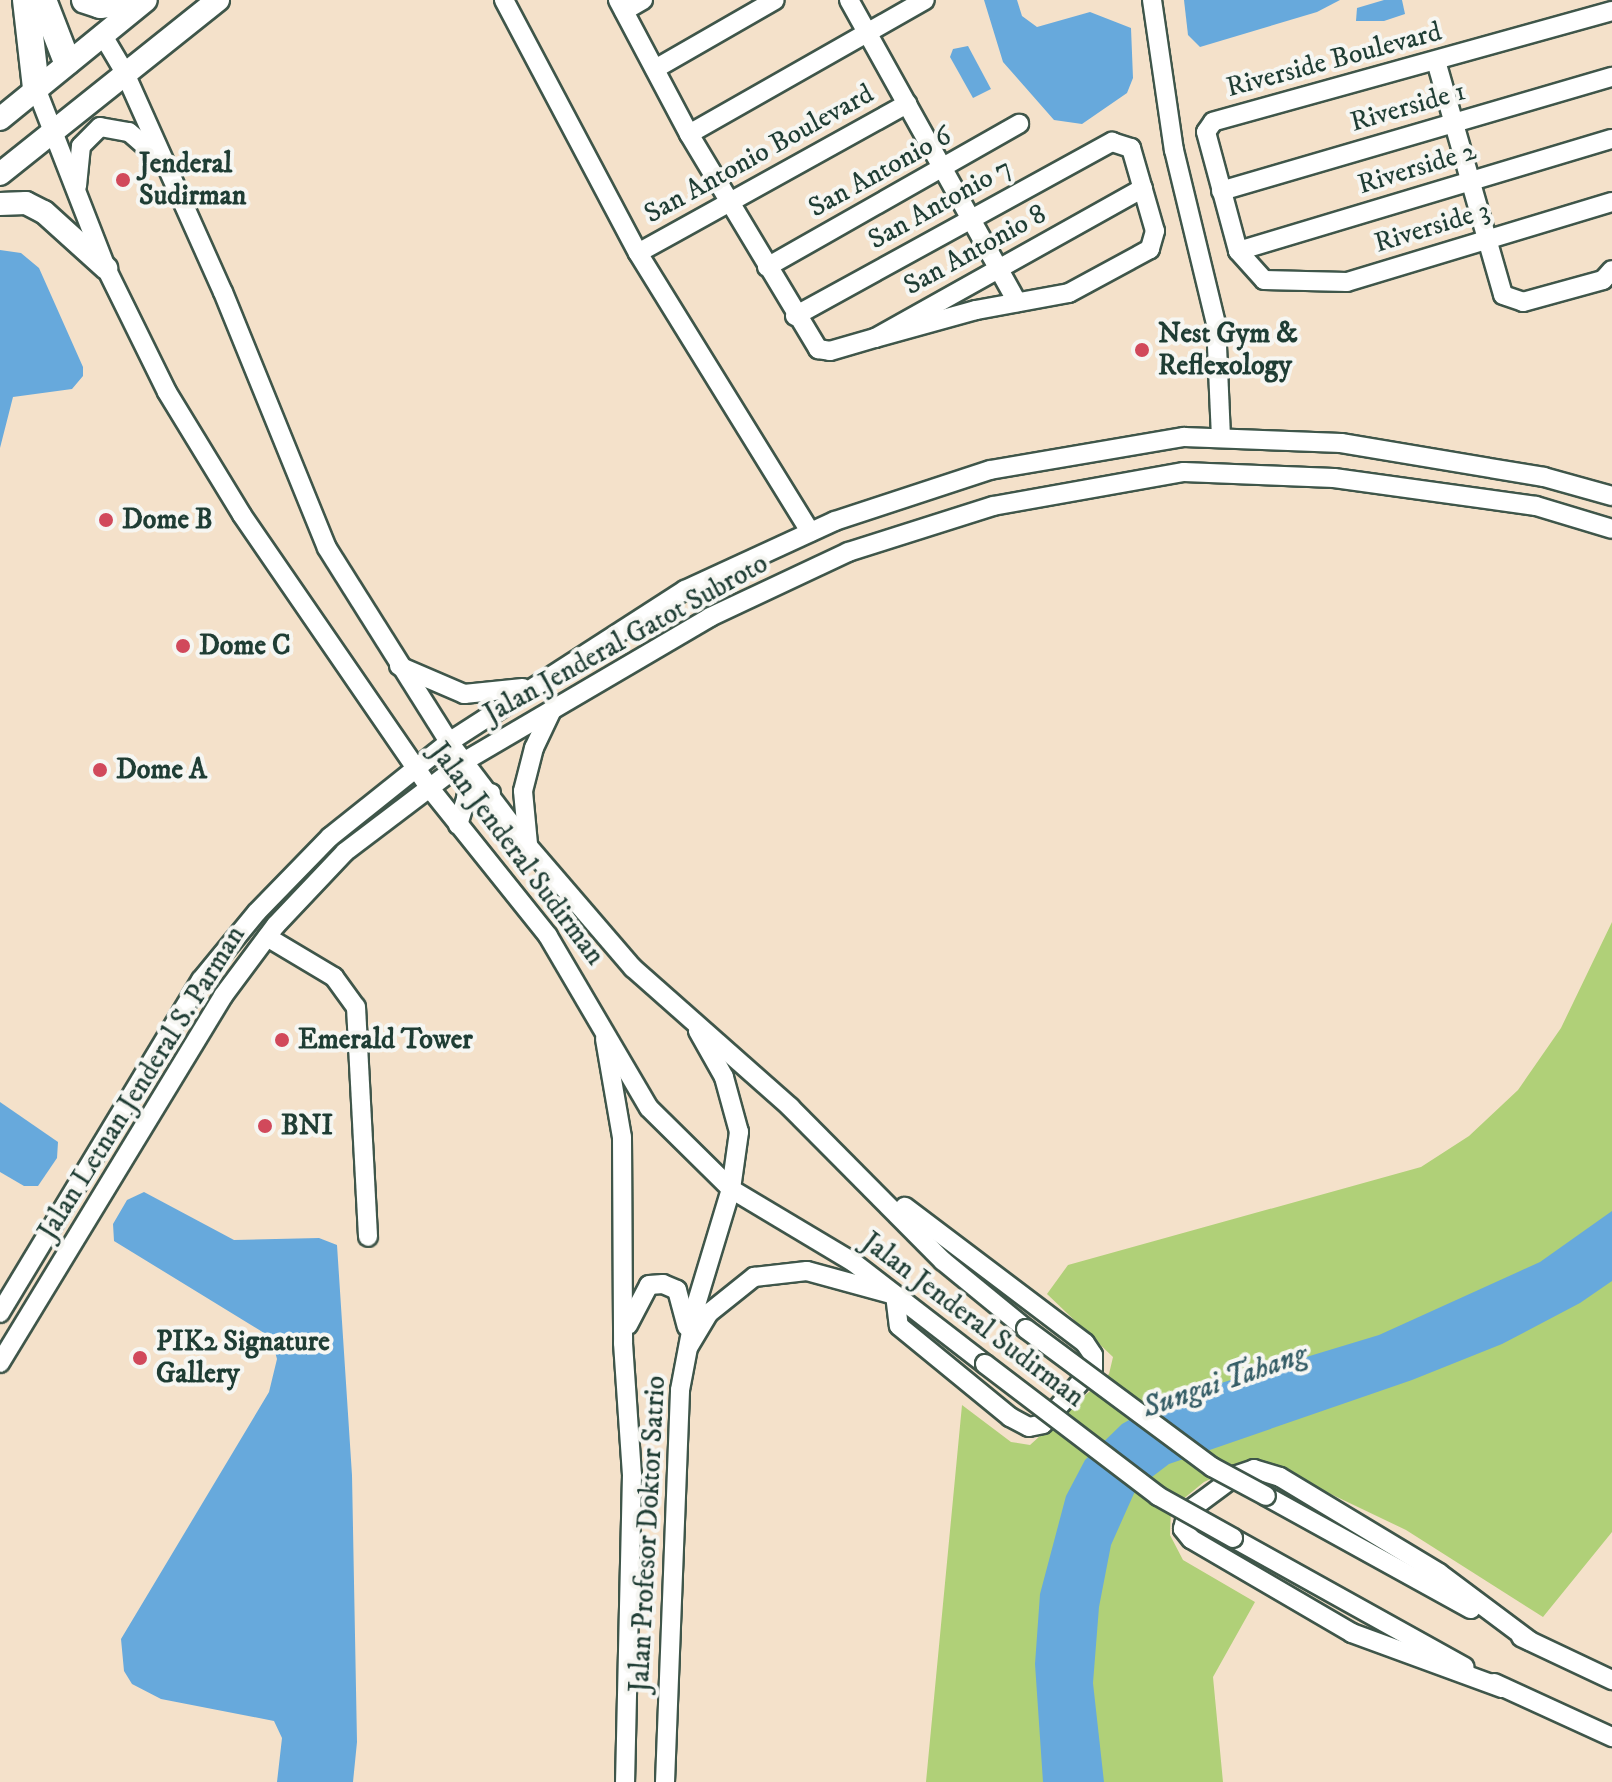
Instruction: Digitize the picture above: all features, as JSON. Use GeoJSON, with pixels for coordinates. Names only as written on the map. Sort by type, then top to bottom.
{"type":"FeatureCollection","features":[{"type":"Feature","properties":{"kind":"highway"},"geometry":{"type":"LineString","coordinates":[[26,0],[36,88]]}},
{"type":"Feature","properties":{"kind":"highway"},"geometry":{"type":"LineString","coordinates":[[43,0],[67,62]]}},
{"type":"Feature","properties":{"kind":"highway"},"geometry":{"type":"LineString","coordinates":[[85,0],[100,5],[140,0]]}},
{"type":"Feature","properties":{"kind":"main road"},"geometry":{"type":"LineString","coordinates":[[0,119],[146,0]]}},
{"type":"Feature","properties":{"kind":"main road"},"geometry":{"type":"LineString","coordinates":[[0,174],[124,71],[218,0]]}},
{"type":"Feature","properties":{"kind":"main road"},"geometry":{"type":"LineString","coordinates":[[0,204],[26,203],[44,212],[106,268]]}},
{"type":"Feature","properties":{"kind":"street"},"geometry":{"type":"LineString","coordinates":[[504,0],[638,253],[810,532]]}},
{"type":"Feature","properties":{"kind":"street"},"geometry":{"type":"LineString","coordinates":[[643,0],[621,6],[689,134],[795,316]]}},
{"type":"Feature","properties":{"kind":"street"},"geometry":{"type":"LineString","coordinates":[[655,69],[775,0]]}},
{"type":"Feature","properties":{"kind":"street"},"geometry":{"type":"LineString","coordinates":[[849,0],[1017,302]]}},
{"type":"Feature","properties":{"kind":"street"},"geometry":{"type":"LineString","coordinates":[[689,134],[925,0]]}},
{"type":"Feature","properties":{"kind":"street"},"geometry":{"type":"LineString","coordinates":[[1152,0],[1174,150],[1216,323],[1221,438]]}},
{"type":"Feature","properties":{"kind":"street","name":"Riverside Boulevard"},"geometry":{"type":"LineString","coordinates":[[1221,191],[1206,132],[1210,124],[1612,11]]}},
{"type":"Feature","properties":{"kind":"street","name":"Jalan Jenderal Sudirman"},"geometry":{"type":"LineString","coordinates":[[102,34],[124,71],[170,172],[327,548],[397,665],[449,742],[491,793],[528,846],[633,968],[826,1143],[943,1261],[1026,1329],[1212,1467],[1530,1641],[1612,1680]]}},
{"type":"Feature","properties":{"kind":"street"},"geometry":{"type":"LineString","coordinates":[[1436,61],[1503,295],[1523,302],[1608,275]]}},
{"type":"Feature","properties":{"kind":"street","name":"Riverside 1"},"geometry":{"type":"LineString","coordinates":[[1221,191],[1612,77]]}},
{"type":"Feature","properties":{"kind":"street","name":"Jalan Jenderal Sudirman"},"geometry":{"type":"LineString","coordinates":[[36,88],[50,132],[106,268],[167,392],[235,504],[428,786],[548,936],[602,1021],[649,1108],[731,1189],[853,1262],[1158,1496],[1502,1688],[1612,1737]]}},
{"type":"Feature","properties":{"kind":"street","name":"San Antonio Boulevard"},"geometry":{"type":"LineString","coordinates":[[638,253],[907,104]]}},
{"type":"Feature","properties":{"kind":"street","name":"San Antonio 6"},"geometry":{"type":"LineString","coordinates":[[767,267],[944,170],[1019,124]]}},
{"type":"Feature","properties":{"kind":"street"},"geometry":{"type":"LineString","coordinates":[[86,220],[75,165],[85,138],[95,129],[111,125],[129,132],[170,172]]}},
{"type":"Feature","properties":{"kind":"street","name":"Riverside 2"},"geometry":{"type":"LineString","coordinates":[[1238,251],[1612,139]]}},
{"type":"Feature","properties":{"kind":"street","name":"San Antonio 7"},"geometry":{"type":"LineString","coordinates":[[795,316],[1112,142],[1124,141],[1131,148],[1143,188]]}},
{"type":"Feature","properties":{"kind":"street"},"geometry":{"type":"LineString","coordinates":[[875,338],[1017,302],[1069,293],[1150,249],[1155,231],[1143,188]]}},
{"type":"Feature","properties":{"kind":"street","name":"San Antonio 8"},"geometry":{"type":"LineString","coordinates":[[795,316],[810,341],[830,351],[875,338],[1143,188]]}},
{"type":"Feature","properties":{"kind":"street"},"geometry":{"type":"LineString","coordinates":[[1221,191],[1238,251]]}},
{"type":"Feature","properties":{"kind":"street","name":"Riverside 3"},"geometry":{"type":"LineString","coordinates":[[1238,251],[1264,280],[1347,282],[1612,202]]}},
{"type":"Feature","properties":{"kind":"street","name":"Jalan Jenderal Gatot Subroto"},"geometry":{"type":"LineString","coordinates":[[416,767],[535,685],[685,590],[810,532],[990,470],[1184,437],[1341,443],[1544,477],[1612,496]]}},
{"type":"Feature","properties":{"kind":"street","name":"Jalan Jenderal Gatot Subroto"},"geometry":{"type":"LineString","coordinates":[[465,761],[710,617],[848,552],[993,506],[1184,472],[1350,480],[1536,506],[1610,529]]}},
{"type":"Feature","properties":{"kind":"street"},"geometry":{"type":"LineString","coordinates":[[397,665],[464,694],[503,694],[535,685]]}},
{"type":"Feature","properties":{"kind":"street"},"geometry":{"type":"LineString","coordinates":[[528,846],[523,791],[534,748],[553,708]]}},
{"type":"Feature","properties":{"kind":"street","name":"Jalan Letnan Jenderal S. Parman"},"geometry":{"type":"LineString","coordinates":[[0,1363],[223,996],[267,937],[345,852],[428,786],[465,761]]}},
{"type":"Feature","properties":{"kind":"street","name":"Jalan Letnan Jenderal S. Parman"},"geometry":{"type":"LineString","coordinates":[[0,1313],[201,980],[257,912],[330,837],[416,767]]}},
{"type":"Feature","properties":{"kind":"street"},"geometry":{"type":"LineString","coordinates":[[458,825],[466,798],[477,792],[491,793]]}},
{"type":"Feature","properties":{"kind":"street"},"geometry":{"type":"LineString","coordinates":[[267,937],[334,977],[356,1007],[368,1237]]}},
{"type":"Feature","properties":{"kind":"street","name":"Jalan Profesor Doktor Satrio"},"geometry":{"type":"LineString","coordinates":[[665,1782],[672,1493],[689,1346],[731,1189],[739,1132],[724,1077],[691,1018]]}},
{"type":"Feature","properties":{"kind":"street","name":"Jalan Profesor Doktor Satrio"},"geometry":{"type":"LineString","coordinates":[[602,1021],[622,1137],[623,1343],[632,1475],[625,1782]]}},
{"type":"Feature","properties":{"kind":"street"},"geometry":{"type":"LineString","coordinates":[[689,1346],[709,1313],[754,1277],[807,1271],[895,1295],[899,1326],[1029,1427],[1043,1424],[1093,1368],[1093,1355],[1085,1343],[940,1236],[826,1143]]}},
{"type":"Feature","properties":{"kind":"street"},"geometry":{"type":"LineString","coordinates":[[623,1343],[636,1300],[649,1285],[663,1284],[677,1290],[684,1304],[689,1346]]}},
{"type":"Feature","properties":{"kind":"street"},"geometry":{"type":"LineString","coordinates":[[1502,1688],[1352,1633],[1191,1539],[1183,1529],[1187,1512],[1237,1475],[1254,1469],[1280,1477],[1439,1573],[1530,1641]]}},
{"type":"Feature","properties":{"kind":"green space"},"geometry":{"type":"Polygon","coordinates":[[[1612,922],[1612,1532],[1543,1617],[1406,1530],[1266,1463],[1246,1463],[1204,1482],[1171,1509],[1170,1535],[1183,1560],[1255,1602],[1213,1677],[1223,1782],[926,1782],[962,1405],[1011,1442],[1030,1445],[1109,1374],[1113,1357],[1047,1294],[1068,1265],[1421,1167],[1469,1136],[1518,1090],[1561,1028],[1612,922]]]}},
{"type":"Feature","properties":{"kind":"water"},"geometry":{"type":"Polygon","coordinates":[[[984,0],[1017,0],[1022,16],[1037,27],[1090,12],[1131,28],[1133,78],[1127,93],[1082,124],[1054,120],[1003,62],[984,0]]]}},
{"type":"Feature","properties":{"kind":"water"},"geometry":{"type":"Polygon","coordinates":[[[1184,0],[1340,0],[1317,12],[1200,47],[1188,35],[1184,0]]]}},
{"type":"Feature","properties":{"kind":"water"},"geometry":{"type":"Polygon","coordinates":[[[1384,0],[1402,0],[1405,14],[1384,21],[1356,21],[1357,8],[1384,0]]]}},
{"type":"Feature","properties":{"kind":"water"},"geometry":{"type":"Polygon","coordinates":[[[968,46],[991,89],[973,98],[950,57],[953,49],[968,46]]]}},
{"type":"Feature","properties":{"kind":"water"},"geometry":{"type":"Polygon","coordinates":[[[0,250],[21,253],[39,268],[83,367],[83,376],[72,389],[13,397],[0,448],[0,250]]]}},
{"type":"Feature","properties":{"kind":"water"},"geometry":{"type":"Polygon","coordinates":[[[0,1102],[58,1142],[57,1158],[38,1186],[24,1186],[0,1172],[0,1102]]]}},
{"type":"Feature","properties":{"kind":"water"},"geometry":{"type":"Polygon","coordinates":[[[144,1192],[234,1240],[319,1238],[337,1245],[352,1475],[357,1742],[353,1782],[277,1782],[282,1738],[274,1721],[161,1699],[132,1684],[124,1671],[121,1639],[269,1392],[277,1359],[271,1338],[114,1241],[113,1224],[127,1200],[144,1192]]]}},
{"type":"Feature","properties":{"kind":"water","name":"Sungai Tahang"},"geometry":{"type":"Polygon","coordinates":[[[1612,1211],[1612,1281],[1580,1303],[1502,1344],[1412,1380],[1169,1464],[1136,1489],[1111,1545],[1099,1607],[1093,1683],[1104,1782],[1043,1782],[1035,1664],[1040,1594],[1066,1496],[1085,1460],[1122,1424],[1165,1400],[1379,1335],[1540,1262],[1612,1211]]]}},
{"type":"Feature","properties":{"kind":"place","name":"Jenderal Sudirman"},"geometry":{"type":"Point","coordinates":[123,180]}},
{"type":"Feature","properties":{"kind":"place","name":"Nest Gym & Reflexology"},"geometry":{"type":"Point","coordinates":[1142,350]}},
{"type":"Feature","properties":{"kind":"place","name":"Dome B"},"geometry":{"type":"Point","coordinates":[106,520]}},
{"type":"Feature","properties":{"kind":"place","name":"Dome C"},"geometry":{"type":"Point","coordinates":[183,646]}},
{"type":"Feature","properties":{"kind":"place","name":"Dome A"},"geometry":{"type":"Point","coordinates":[100,770]}},
{"type":"Feature","properties":{"kind":"place","name":"Emerald Tower"},"geometry":{"type":"Point","coordinates":[282,1040]}},
{"type":"Feature","properties":{"kind":"place","name":"BNI"},"geometry":{"type":"Point","coordinates":[265,1126]}},
{"type":"Feature","properties":{"kind":"place","name":"PIK2 Signature Gallery"},"geometry":{"type":"Point","coordinates":[140,1358]}}]}
